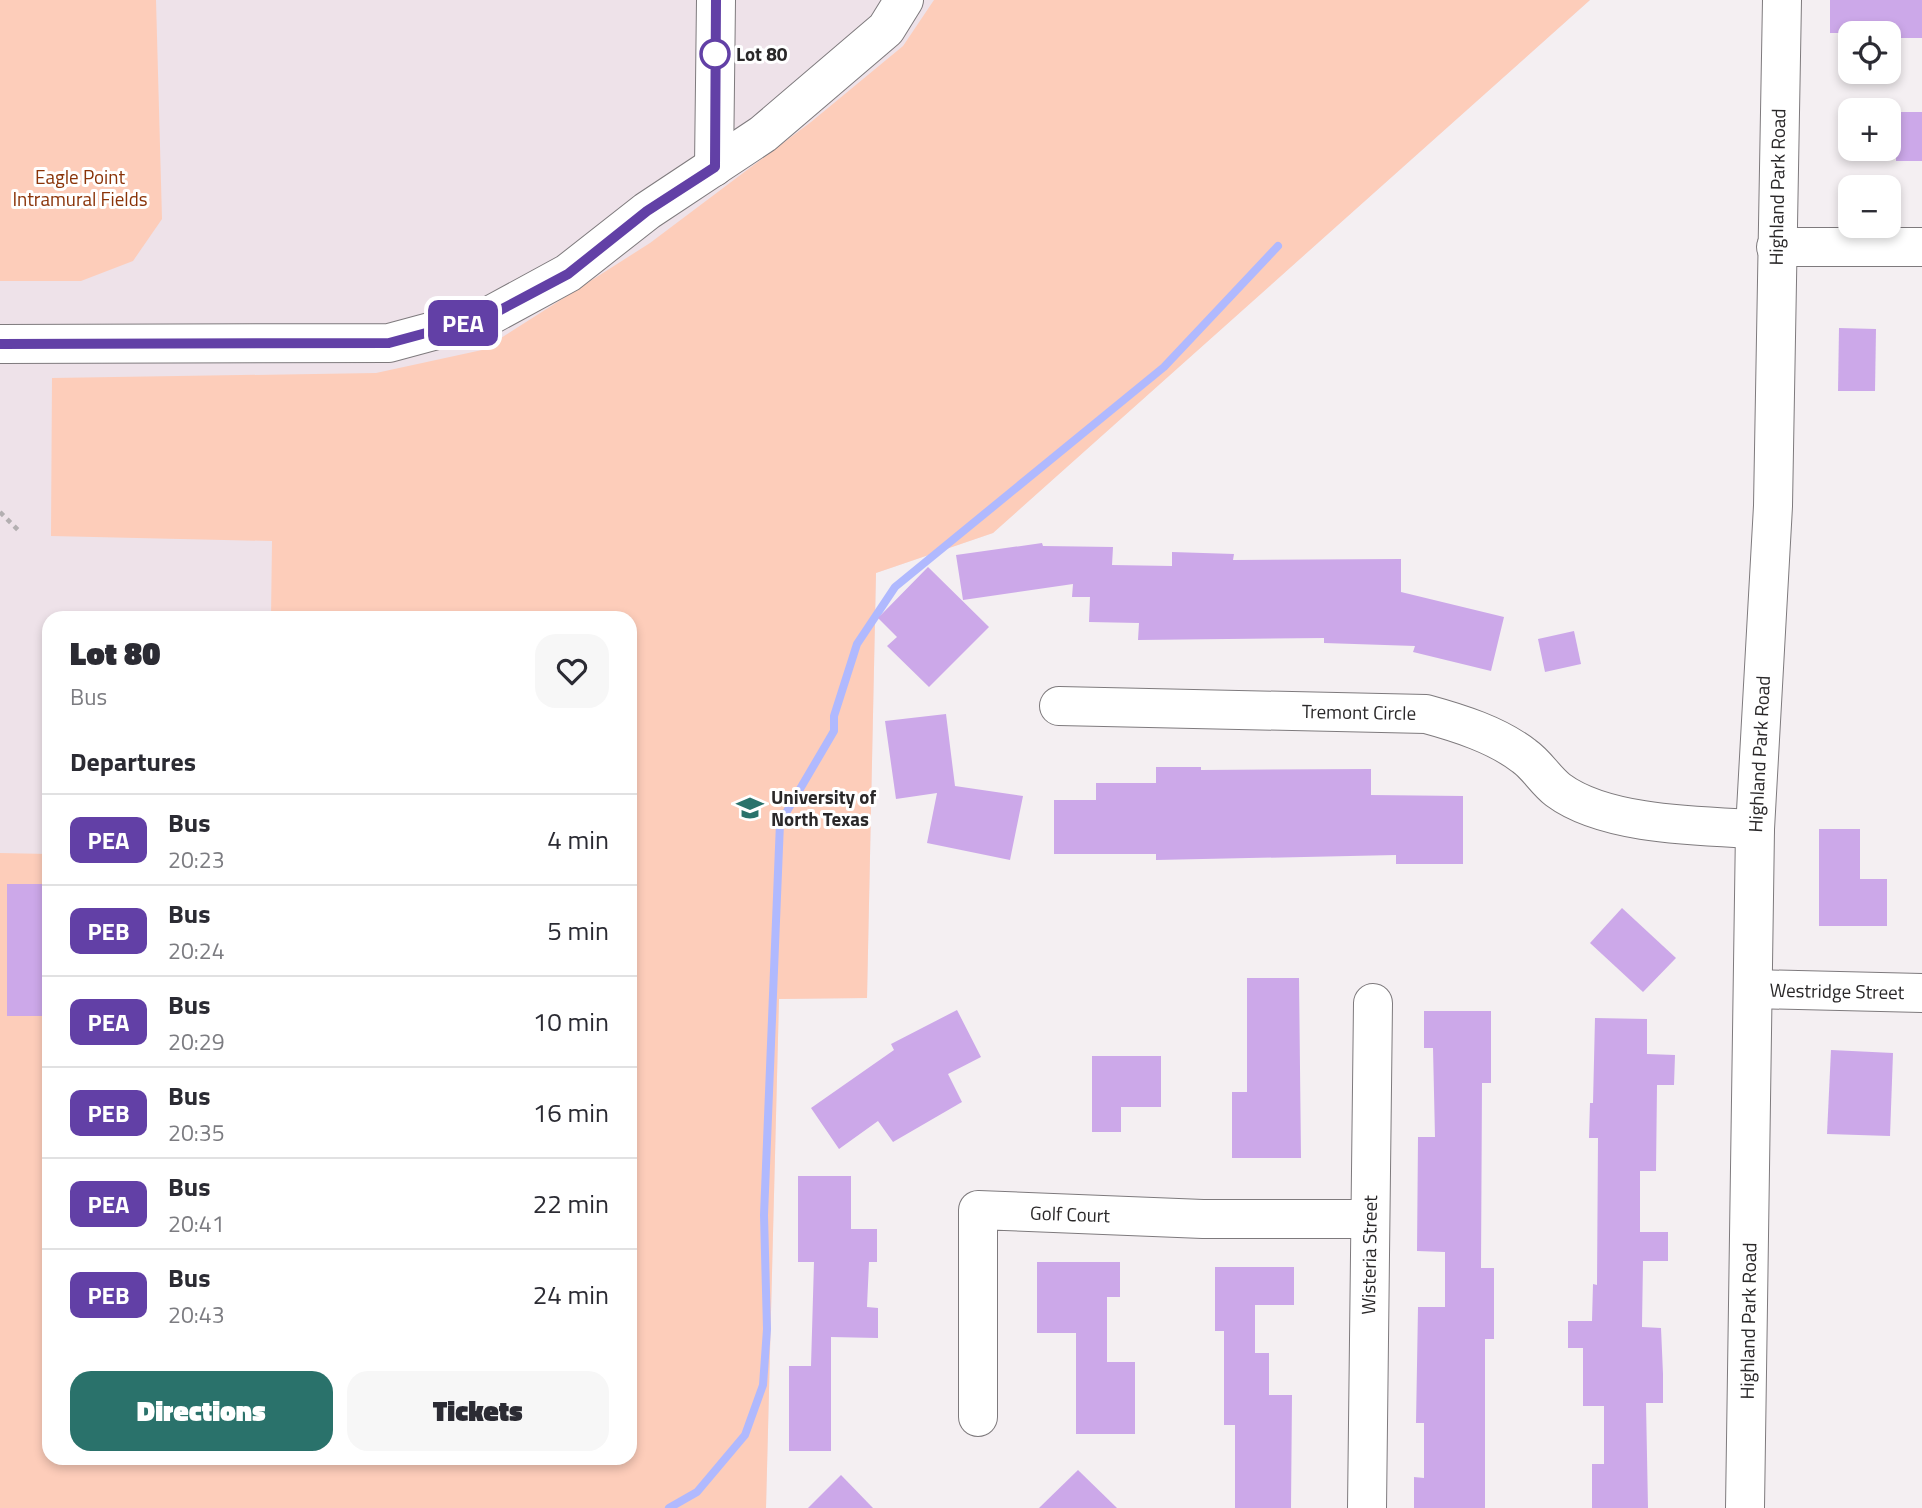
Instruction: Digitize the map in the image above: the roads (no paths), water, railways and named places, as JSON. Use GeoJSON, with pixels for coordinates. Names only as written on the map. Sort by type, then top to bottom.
{"type":"FeatureCollection","features":[{"type":"Feature","properties":{"kind":"street"},"geometry":{"type":"LineString","coordinates":[[715,167],[716,0]]}},
{"type":"Feature","properties":{"kind":"street"},"geometry":{"type":"LineString","coordinates":[[0,344],[389,343],[489,316],[568,274],[647,211],[763,134],[886,29],[904,0]]}},
{"type":"Feature","properties":{"kind":"street","name":"Highland Park Road"},"geometry":{"type":"LineString","coordinates":[[1745,1508],[1755,829],[1773,506],[1782,0]]}},
{"type":"Feature","properties":{"kind":"street"},"geometry":{"type":"LineString","coordinates":[[1776,247],[1922,247]]}},
{"type":"Feature","properties":{"kind":"street","name":"Tremont Circle"},"geometry":{"type":"LineString","coordinates":[[1059,706],[1426,713],[1459,723],[1524,755],[1559,790],[1610,814],[1678,825],[1755,829]]}},
{"type":"Feature","properties":{"kind":"street","name":"Westridge Street"},"geometry":{"type":"LineString","coordinates":[[1753,989],[1922,993]]}},
{"type":"Feature","properties":{"kind":"street","name":"Wisteria Street"},"geometry":{"type":"LineString","coordinates":[[1367,1508],[1373,1003]]}},
{"type":"Feature","properties":{"kind":"street","name":"Golf Court"},"geometry":{"type":"LineString","coordinates":[[978,1417],[978,1210],[1203,1219],[1369,1219]]}},
{"type":"Feature","properties":{"kind":"waterway"},"geometry":{"type":"LineString","coordinates":[[669,1508],[697,1492],[745,1435],[763,1385],[767,1329],[764,1215],[780,823],[834,731],[834,716],[857,644],[895,587],[1164,367],[1278,246]]}},
{"type":"Feature","properties":{"kind":"place","name":"Lot 80"},"geometry":{"type":"Point","coordinates":[715,54]}},
{"type":"Feature","properties":{"kind":"place","name":"University of North Texas"},"geometry":{"type":"Point","coordinates":[750,808]}},
{"type":"Feature","properties":{"kind":"park label","name":"Eagle Point Intramural Fields"},"geometry":{"type":"Point","coordinates":[80,188]}}]}
